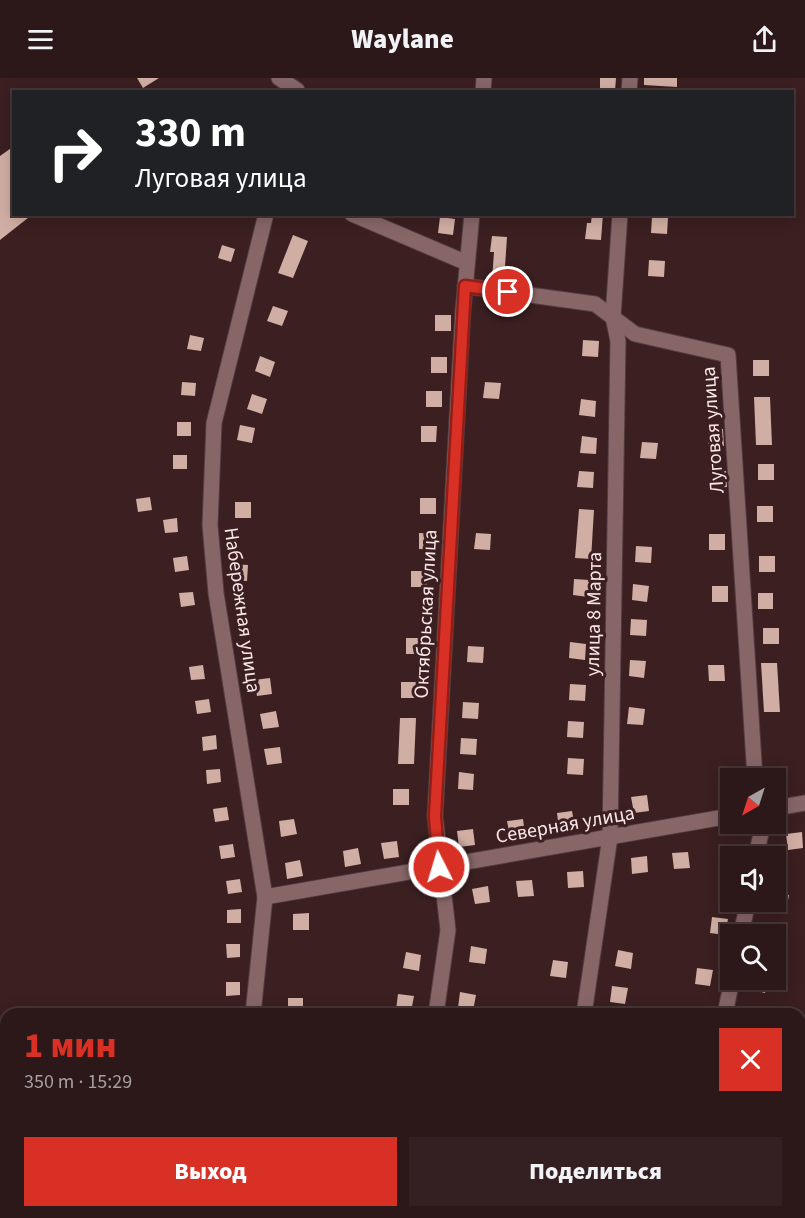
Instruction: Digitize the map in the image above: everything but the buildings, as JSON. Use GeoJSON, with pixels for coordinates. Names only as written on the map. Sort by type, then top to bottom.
{"type":"FeatureCollection","features":[{"type":"Feature","properties":{"kind":"street"},"geometry":{"type":"LineString","coordinates":[[279,78],[298,86]]}},
{"type":"Feature","properties":{"kind":"street","name":"Набережная улица"},"geometry":{"type":"LineString","coordinates":[[254,1008],[265,897],[216,593],[210,525],[214,423],[266,216]]}},
{"type":"Feature","properties":{"kind":"street"},"geometry":{"type":"LineString","coordinates":[[357,216],[467,263]]}},
{"type":"Feature","properties":{"kind":"street","name":"Октябрьская улица"},"geometry":{"type":"LineString","coordinates":[[437,1008],[448,930],[439,867],[435,816],[465,286],[472,216]]}},
{"type":"Feature","properties":{"kind":"street","name":"улица 8 Марта"},"geometry":{"type":"LineString","coordinates":[[585,1008],[610,837],[618,341],[613,317],[620,216]]}},
{"type":"Feature","properties":{"kind":"street","name":"Луговая улица"},"geometry":{"type":"LineString","coordinates":[[465,286],[595,304],[635,334],[728,355],[754,768]]}},
{"type":"Feature","properties":{"kind":"street"},"geometry":{"type":"LineString","coordinates":[[786,806],[805,803]]}},
{"type":"Feature","properties":{"kind":"street","name":"Северная улица"},"geometry":{"type":"LineString","coordinates":[[265,897],[720,818]]}},
{"type":"Feature","properties":{"kind":"street"},"geometry":{"type":"LineString","coordinates":[[726,1008],[730,990]]}},
{"type":"Feature","properties":{"kind":"route"},"geometry":{"type":"LineString","coordinates":[[439,867],[435,816],[465,286],[508,292]]}}]}
